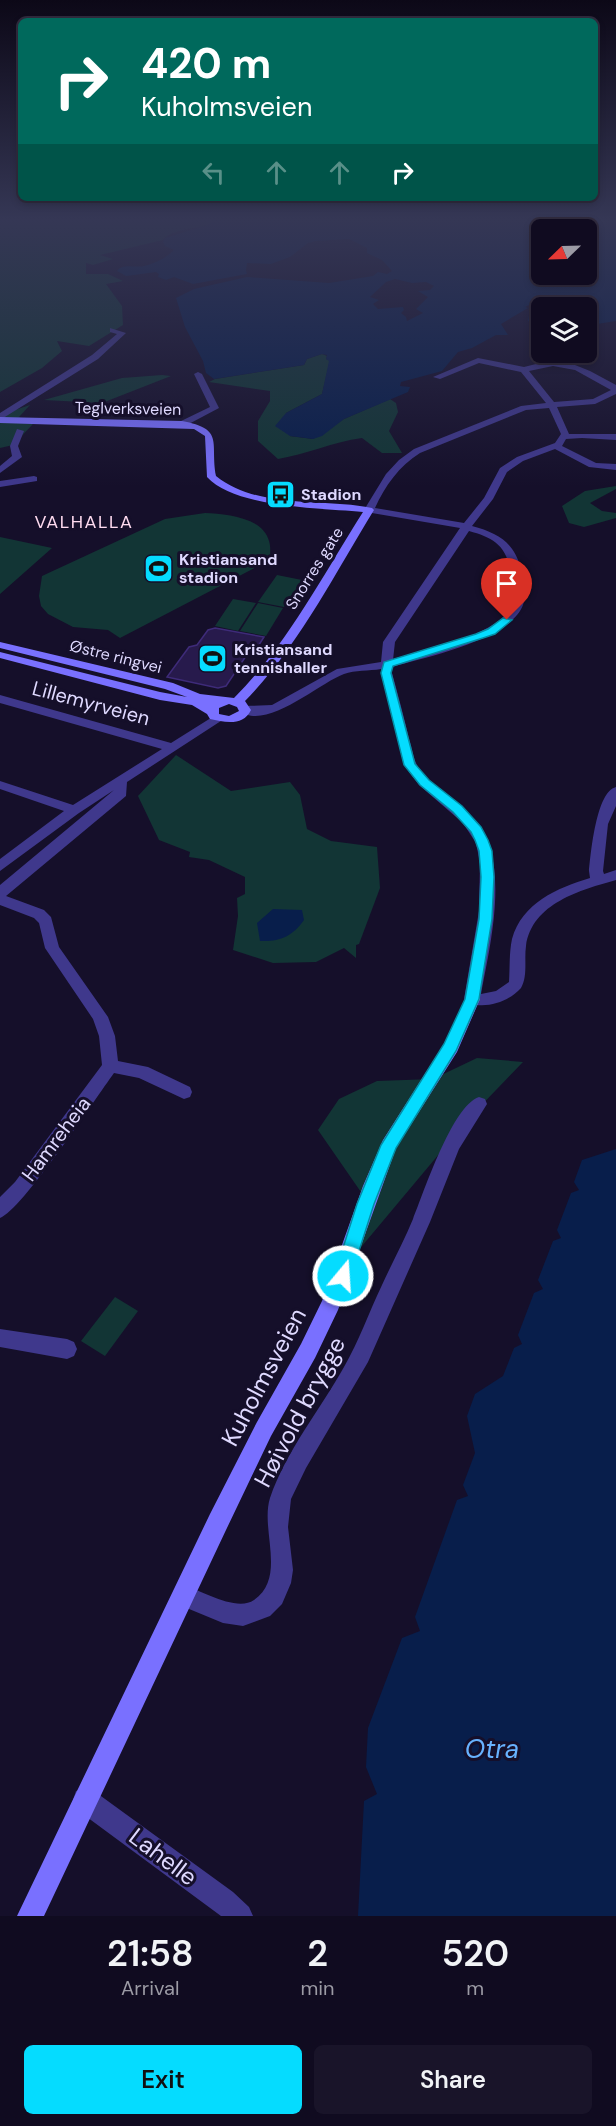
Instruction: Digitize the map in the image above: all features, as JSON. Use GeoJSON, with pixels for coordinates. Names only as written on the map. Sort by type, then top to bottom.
{"type":"FeatureCollection","features":[{"type":"Feature","properties":{"kind":"street","name":"Teglverksveien"},"geometry":{"type":"LineString","coordinates":[[0,418],[104,350],[122,333],[113,330]]}},
{"type":"Feature","properties":{"kind":"street"},"geometry":{"type":"LineString","coordinates":[[437,377],[477,360],[524,370],[543,364],[563,364],[582,369],[615,388],[613,394],[601,400],[551,405]]}},
{"type":"Feature","properties":{"kind":"street"},"geometry":{"type":"LineString","coordinates":[[524,370],[551,405],[564,437]]}},
{"type":"Feature","properties":{"kind":"street"},"geometry":{"type":"LineString","coordinates":[[182,424],[215,408],[198,374]]}},
{"type":"Feature","properties":{"kind":"street","name":"Snorres gate"},"geometry":{"type":"LineString","coordinates":[[241,706],[285,645],[375,498],[407,457],[436,442],[515,411],[551,405]]}},
{"type":"Feature","properties":{"kind":"street","name":"Teglverksveien"},"geometry":{"type":"LineString","coordinates":[[0,418],[182,424],[204,428],[210,435],[210,473],[214,481],[226,488],[286,501],[369,510],[468,528]]}},
{"type":"Feature","properties":{"kind":"street"},"geometry":{"type":"LineString","coordinates":[[0,470],[17,457],[15,441],[21,434],[19,420]]}},
{"type":"Feature","properties":{"kind":"street"},"geometry":{"type":"LineString","coordinates":[[8,436],[20,431]]}},
{"type":"Feature","properties":{"kind":"street"},"geometry":{"type":"LineString","coordinates":[[0,866],[74,810],[172,748],[215,716],[236,719],[241,717],[241,706],[266,711],[276,708],[341,671],[388,664],[491,632],[516,610],[519,604],[517,573],[506,544],[491,534],[468,528],[508,465],[555,446],[564,437],[582,435],[616,437]]}},
{"type":"Feature","properties":{"kind":"street"},"geometry":{"type":"LineString","coordinates":[[555,446],[596,467],[606,469],[616,467]]}},
{"type":"Feature","properties":{"kind":"street"},"geometry":{"type":"LineString","coordinates":[[0,484],[34,479]]}},
{"type":"Feature","properties":{"kind":"street","name":"Kuholmsveien"},"geometry":{"type":"LineString","coordinates":[[30,1916],[150,1661],[184,1596],[264,1429],[308,1351],[331,1304],[372,1186],[389,1145],[451,1047],[472,999],[485,919],[486,851],[477,830],[458,809],[415,774],[410,765],[386,673],[389,642],[457,539],[468,528]]}},
{"type":"Feature","properties":{"kind":"street","name":"Østre ringvei"},"geometry":{"type":"LineString","coordinates":[[0,645],[169,686],[198,697],[241,706]]}},
{"type":"Feature","properties":{"kind":"street","name":"Østre ringvei"},"geometry":{"type":"LineString","coordinates":[[0,655],[160,696],[195,702],[215,716]]}},
{"type":"Feature","properties":{"kind":"street","name":"Lillemyrveien"},"geometry":{"type":"LineString","coordinates":[[0,699],[147,738],[172,748]]}},
{"type":"Feature","properties":{"kind":"street"},"geometry":{"type":"LineString","coordinates":[[215,716],[213,706],[224,701]]}},
{"type":"Feature","properties":{"kind":"street"},"geometry":{"type":"LineString","coordinates":[[0,893],[121,794],[121,781]]}},
{"type":"Feature","properties":{"kind":"street"},"geometry":{"type":"LineString","coordinates":[[0,785],[74,810]]}},
{"type":"Feature","properties":{"kind":"street"},"geometry":{"type":"LineString","coordinates":[[598,880],[596,871],[601,824],[616,791]]}},
{"type":"Feature","properties":{"kind":"street"},"geometry":{"type":"LineString","coordinates":[[472,999],[500,997],[516,984],[520,937],[531,916],[540,908],[560,895],[616,875]]}},
{"type":"Feature","properties":{"kind":"street"},"geometry":{"type":"LineString","coordinates":[[0,899],[39,914],[46,921],[51,948],[100,1017],[107,1036],[110,1066],[142,1072],[184,1092]]}},
{"type":"Feature","properties":{"kind":"street","name":"Hamreheia"},"geometry":{"type":"LineString","coordinates":[[0,1210],[21,1186],[110,1066]]}},
{"type":"Feature","properties":{"kind":"street","name":"Høivold brygge"},"geometry":{"type":"LineString","coordinates":[[184,1596],[224,1612],[242,1615],[261,1609],[277,1590],[283,1566],[277,1516],[285,1489],[362,1354],[421,1223],[448,1150],[467,1118],[479,1104]]}},
{"type":"Feature","properties":{"kind":"street"},"geometry":{"type":"LineString","coordinates":[[0,1338],[67,1348]]}},
{"type":"Feature","properties":{"kind":"street","name":"Lahelle"},"geometry":{"type":"LineString","coordinates":[[85,1800],[224,1901],[240,1916]]}},
{"type":"Feature","properties":{"kind":"green space"},"geometry":{"type":"Polygon","coordinates":[[[0,307],[122,307],[123,325],[89,346],[57,341],[62,351],[42,368],[0,392],[0,307]]]}},
{"type":"Feature","properties":{"kind":"green space"},"geometry":{"type":"Polygon","coordinates":[[[322,354],[330,360],[322,394],[286,413],[290,436],[313,439],[344,419],[390,399],[396,403],[398,412],[389,431],[402,453],[382,453],[362,438],[278,459],[258,441],[258,421],[270,401],[270,391],[209,382],[215,379],[304,365],[307,359],[322,354]]]}},
{"type":"Feature","properties":{"kind":"green space"},"geometry":{"type":"Polygon","coordinates":[[[171,376],[102,403],[44,400],[122,378],[171,376]]]}},
{"type":"Feature","properties":{"kind":"green space"},"geometry":{"type":"Polygon","coordinates":[[[30,405],[19,417],[33,424],[13,445],[0,448],[0,415],[30,405]]]}},
{"type":"Feature","properties":{"kind":"green space"},"geometry":{"type":"Polygon","coordinates":[[[616,486],[616,489],[590,503],[602,511],[616,513],[616,518],[584,527],[569,523],[562,506],[585,491],[616,486]]]}},
{"type":"Feature","properties":{"kind":"green space"},"geometry":{"type":"Polygon","coordinates":[[[205,513],[242,518],[259,527],[269,541],[270,560],[120,638],[108,630],[73,627],[48,614],[41,606],[39,596],[42,576],[165,519],[205,513]]]}},
{"type":"Feature","properties":{"kind":"green space"},"geometry":{"type":"Polygon","coordinates":[[[0,537],[52,548],[0,594],[0,537]]]}},
{"type":"Feature","properties":{"kind":"green space"},"geometry":{"type":"Polygon","coordinates":[[[277,575],[302,580],[284,607],[258,602],[277,575]]]}},
{"type":"Feature","properties":{"kind":"green space"},"geometry":{"type":"Polygon","coordinates":[[[233,599],[256,603],[238,631],[215,626],[233,599]]]}},
{"type":"Feature","properties":{"kind":"green space"},"geometry":{"type":"Polygon","coordinates":[[[258,603],[283,608],[266,636],[240,631],[258,603]]]}},
{"type":"Feature","properties":{"kind":"green space"},"geometry":{"type":"Polygon","coordinates":[[[176,755],[231,791],[290,782],[300,795],[307,829],[331,841],[377,847],[380,888],[359,944],[356,945],[356,958],[344,948],[316,962],[273,963],[233,950],[238,916],[237,898],[245,894],[245,877],[209,860],[189,857],[190,852],[159,840],[138,796],[176,755]]]}},
{"type":"Feature","properties":{"kind":"green space"},"geometry":{"type":"Polygon","coordinates":[[[477,1058],[523,1062],[470,1117],[321,1295],[363,1195],[318,1130],[339,1099],[377,1081],[433,1079],[477,1058]]]}},
{"type":"Feature","properties":{"kind":"green space"},"geometry":{"type":"Polygon","coordinates":[[[115,1297],[138,1311],[105,1356],[81,1341],[115,1297]]]}},
{"type":"Feature","properties":{"kind":"water"},"geometry":{"type":"Polygon","coordinates":[[[179,307],[403,307],[401,313],[407,321],[423,313],[416,309],[418,307],[528,308],[501,324],[508,335],[496,335],[472,348],[458,352],[442,371],[401,382],[400,386],[410,387],[408,392],[344,419],[322,436],[313,439],[290,436],[275,426],[286,413],[322,394],[329,361],[326,359],[327,355],[322,354],[307,359],[304,365],[214,379],[206,373],[203,361],[185,327],[179,307]]]}},
{"type":"Feature","properties":{"kind":"water"},"geometry":{"type":"Polygon","coordinates":[[[597,307],[616,307],[616,321],[597,324],[597,307]]]}},
{"type":"Feature","properties":{"kind":"water"},"geometry":{"type":"Polygon","coordinates":[[[530,310],[531,310],[531,322],[528,321],[530,310]]]}},
{"type":"Feature","properties":{"kind":"water"},"geometry":{"type":"Polygon","coordinates":[[[273,909],[302,910],[304,920],[295,931],[285,937],[273,941],[260,941],[257,923],[273,909]]]}},
{"type":"Feature","properties":{"kind":"water","name":"Otra"},"geometry":{"type":"Polygon","coordinates":[[[616,1149],[616,1916],[358,1916],[364,1801],[377,1794],[366,1767],[368,1728],[402,1638],[420,1631],[415,1617],[457,1500],[468,1496],[463,1485],[475,1453],[467,1416],[475,1394],[503,1376],[514,1348],[522,1344],[518,1335],[534,1293],[543,1289],[538,1280],[553,1241],[561,1238],[557,1230],[571,1193],[579,1190],[574,1182],[582,1160],[616,1149]]]}},
{"type":"Feature","properties":{"kind":"building","name":"Kristiansand tennishaller"},"geometry":{"type":"Polygon","coordinates":[[[215,628],[264,637],[255,651],[248,653],[226,686],[218,688],[167,677],[189,647],[197,645],[208,630],[215,628]]]}},
{"type":"Feature","properties":{"kind":"place","name":"Stadion"},"geometry":{"type":"Point","coordinates":[280,494]}},
{"type":"Feature","properties":{"kind":"place","name":"Kristiansand stadion"},"geometry":{"type":"Point","coordinates":[158,568]}},
{"type":"Feature","properties":{"kind":"place","name":"Kristiansand tennishaller"},"geometry":{"type":"Point","coordinates":[213,658]}},
{"type":"Feature","properties":{"kind":"district","name":"VALHALLA"},"geometry":{"type":"Point","coordinates":[84,522]}},
{"type":"Feature","properties":{"kind":"route"},"geometry":{"type":"LineString","coordinates":[[343,1276],[366,1204],[389,1145],[451,1047],[472,999],[479,971],[487,892],[486,851],[477,830],[447,799],[424,783],[410,765],[386,673],[388,664],[491,632],[507,620]]}}]}
